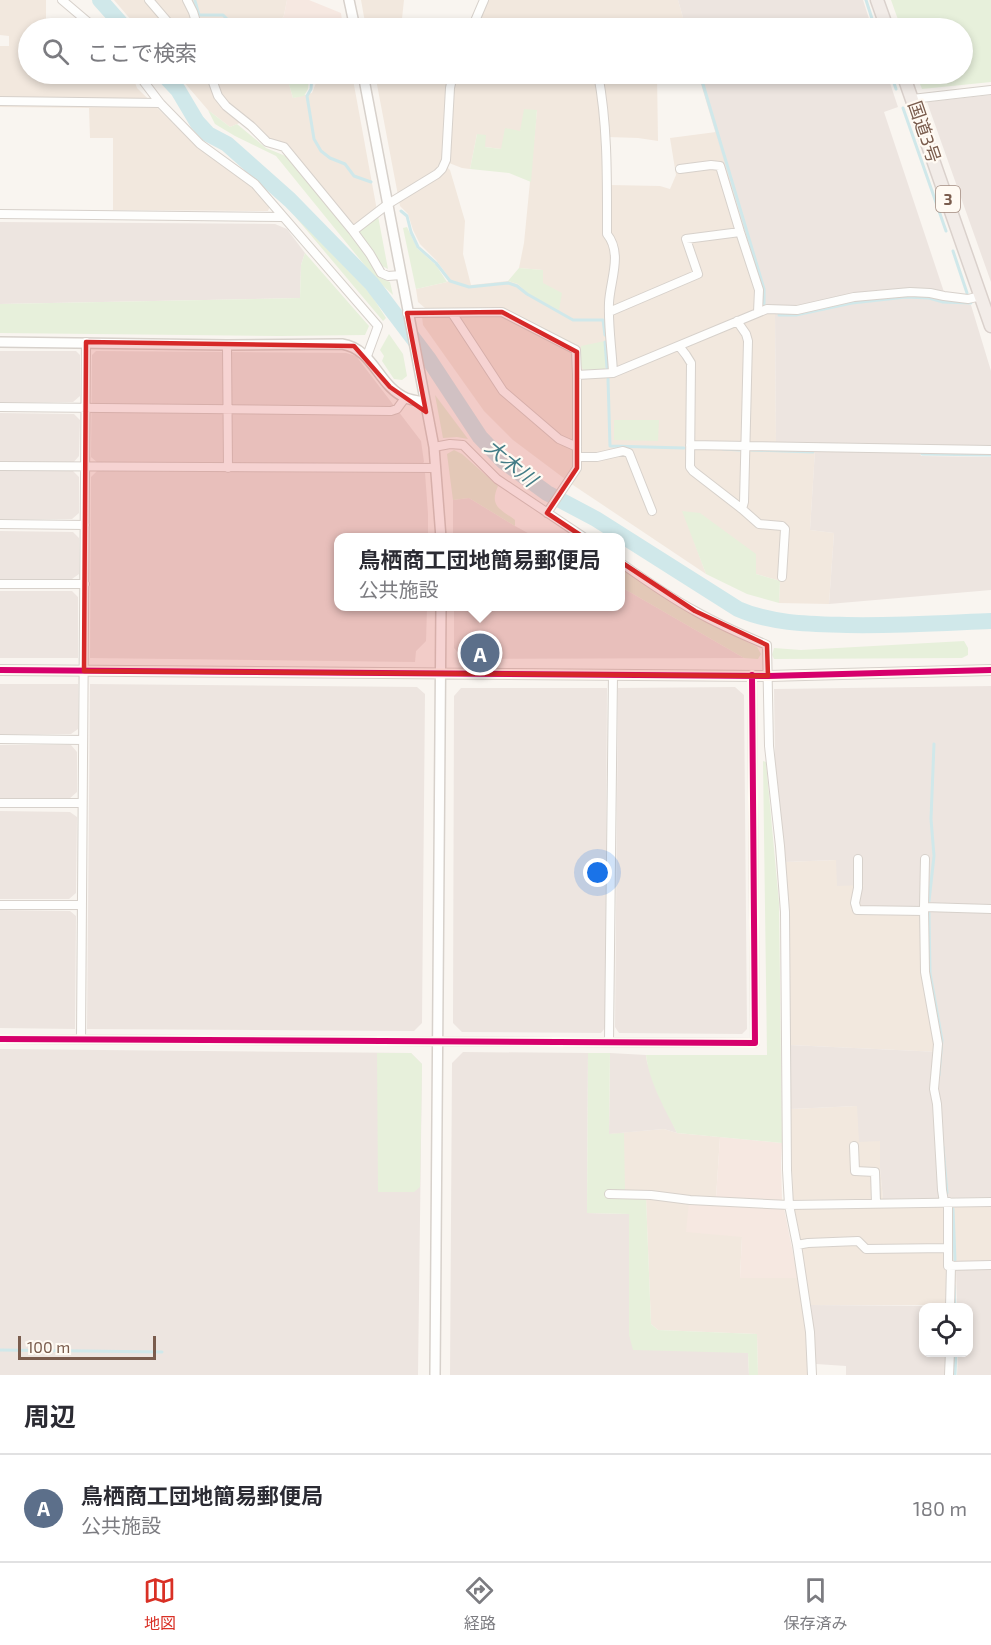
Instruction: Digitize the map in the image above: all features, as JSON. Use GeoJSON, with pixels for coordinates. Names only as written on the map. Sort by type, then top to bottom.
{"type":"FeatureCollection","features":[{"type":"Feature","properties":{"kind":"highway"},"geometry":{"type":"LineString","coordinates":[[877,0],[883,18]]}},
{"type":"Feature","properties":{"kind":"highway","name":"国道3号"},"geometry":{"type":"LineString","coordinates":[[907,84],[991,326]]}},
{"type":"Feature","properties":{"kind":"street"},"geometry":{"type":"LineString","coordinates":[[62,0],[83,18]]}},
{"type":"Feature","properties":{"kind":"street"},"geometry":{"type":"LineString","coordinates":[[149,0],[164,18]]}},
{"type":"Feature","properties":{"kind":"street"},"geometry":{"type":"LineString","coordinates":[[187,0],[195,18]]}},
{"type":"Feature","properties":{"kind":"street"},"geometry":{"type":"LineString","coordinates":[[349,0],[353,18]]}},
{"type":"Feature","properties":{"kind":"street"},"geometry":{"type":"LineString","coordinates":[[477,18],[484,0]]}},
{"type":"Feature","properties":{"kind":"street"},"geometry":{"type":"LineString","coordinates":[[146,84],[160,103],[200,144],[255,184],[378,326],[367,356]]}},
{"type":"Feature","properties":{"kind":"street"},"geometry":{"type":"LineString","coordinates":[[214,84],[218,96],[226,106],[267,142],[284,147],[370,254],[381,273],[388,276],[400,275]]}},
{"type":"Feature","properties":{"kind":"street"},"geometry":{"type":"LineString","coordinates":[[365,84],[434,447],[441,533]]}},
{"type":"Feature","properties":{"kind":"street"},"geometry":{"type":"LineString","coordinates":[[352,231],[388,204],[442,169],[446,160],[451,84]]}},
{"type":"Feature","properties":{"kind":"street"},"geometry":{"type":"LineString","coordinates":[[600,84],[605,136],[606,234],[613,245],[615,268],[609,300],[613,373]]}},
{"type":"Feature","properties":{"kind":"street"},"geometry":{"type":"LineString","coordinates":[[912,99],[991,90]]}},
{"type":"Feature","properties":{"kind":"street"},"geometry":{"type":"LineString","coordinates":[[0,101],[160,103]]}},
{"type":"Feature","properties":{"kind":"street"},"geometry":{"type":"LineString","coordinates":[[680,169],[720,166],[759,290],[758,312]]}},
{"type":"Feature","properties":{"kind":"street"},"geometry":{"type":"LineString","coordinates":[[0,214],[283,217]]}},
{"type":"Feature","properties":{"kind":"street"},"geometry":{"type":"LineString","coordinates":[[609,312],[698,274],[686,239],[740,232]]}},
{"type":"Feature","properties":{"kind":"street"},"geometry":{"type":"LineString","coordinates":[[578,375],[613,373],[767,309],[796,310],[854,297],[910,292],[930,292],[968,298],[981,296]]}},
{"type":"Feature","properties":{"kind":"street"},"geometry":{"type":"LineString","coordinates":[[407,313],[502,312],[576,350],[577,468],[548,511]]}},
{"type":"Feature","properties":{"kind":"street"},"geometry":{"type":"LineString","coordinates":[[452,313],[503,391],[559,439],[578,447]]}},
{"type":"Feature","properties":{"kind":"street"},"geometry":{"type":"LineString","coordinates":[[737,321],[748,341],[742,509]]}},
{"type":"Feature","properties":{"kind":"street"},"geometry":{"type":"LineString","coordinates":[[0,342],[342,344],[354,346],[367,356],[390,387],[405,398],[424,402]]}},
{"type":"Feature","properties":{"kind":"street"},"geometry":{"type":"LineString","coordinates":[[81,1039],[86,342]]}},
{"type":"Feature","properties":{"kind":"street"},"geometry":{"type":"LineString","coordinates":[[227,345],[228,468]]}},
{"type":"Feature","properties":{"kind":"street"},"geometry":{"type":"LineString","coordinates":[[679,346],[691,363],[689,463],[693,471],[759,524],[782,526],[785,529],[782,577]]}},
{"type":"Feature","properties":{"kind":"street"},"geometry":{"type":"LineString","coordinates":[[0,407],[391,411],[397,409],[405,398]]}},
{"type":"Feature","properties":{"kind":"street"},"geometry":{"type":"LineString","coordinates":[[434,447],[450,444],[463,445],[497,479],[579,533]]}},
{"type":"Feature","properties":{"kind":"street"},"geometry":{"type":"LineString","coordinates":[[690,445],[991,450]]}},
{"type":"Feature","properties":{"kind":"street"},"geometry":{"type":"LineString","coordinates":[[577,457],[597,457],[623,451],[630,453],[652,511]]}},
{"type":"Feature","properties":{"kind":"street"},"geometry":{"type":"LineString","coordinates":[[0,466],[436,468]]}},
{"type":"Feature","properties":{"kind":"street"},"geometry":{"type":"LineString","coordinates":[[0,524],[85,525]]}},
{"type":"Feature","properties":{"kind":"street"},"geometry":{"type":"LineString","coordinates":[[625,566],[695,611],[767,645],[769,746],[785,912],[789,1205],[810,1332],[812,1375]]}},
{"type":"Feature","properties":{"kind":"street"},"geometry":{"type":"LineString","coordinates":[[0,584],[85,584]]}},
{"type":"Feature","properties":{"kind":"street"},"geometry":{"type":"LineString","coordinates":[[435,1375],[441,611]]}},
{"type":"Feature","properties":{"kind":"street"},"geometry":{"type":"LineString","coordinates":[[0,670],[768,676],[991,670]]}},
{"type":"Feature","properties":{"kind":"street"},"geometry":{"type":"LineString","coordinates":[[609,1041],[613,674]]}},
{"type":"Feature","properties":{"kind":"street"},"geometry":{"type":"LineString","coordinates":[[0,1039],[755,1043],[752,675]]}},
{"type":"Feature","properties":{"kind":"street"},"geometry":{"type":"LineString","coordinates":[[0,739],[83,740]]}},
{"type":"Feature","properties":{"kind":"street"},"geometry":{"type":"LineString","coordinates":[[0,803],[82,803]]}},
{"type":"Feature","properties":{"kind":"street"},"geometry":{"type":"LineString","coordinates":[[925,859],[925,972],[938,1044],[934,1089],[937,1104],[942,1190],[946,1202],[948,1266],[991,1265]]}},
{"type":"Feature","properties":{"kind":"street"},"geometry":{"type":"LineString","coordinates":[[858,860],[858,888],[855,903],[857,910],[991,909]]}},
{"type":"Feature","properties":{"kind":"street"},"geometry":{"type":"LineString","coordinates":[[0,905],[82,905]]}},
{"type":"Feature","properties":{"kind":"street"},"geometry":{"type":"LineString","coordinates":[[854,1146],[855,1171],[875,1172],[876,1203]]}},
{"type":"Feature","properties":{"kind":"street"},"geometry":{"type":"LineString","coordinates":[[609,1194],[789,1205],[991,1202]]}},
{"type":"Feature","properties":{"kind":"street"},"geometry":{"type":"LineString","coordinates":[[797,1245],[858,1241],[866,1249],[948,1248]]}},
{"type":"Feature","properties":{"kind":"street"},"geometry":{"type":"LineString","coordinates":[[950,1303],[951,1265]]}},
{"type":"Feature","properties":{"kind":"street"},"geometry":{"type":"LineString","coordinates":[[949,1375],[950,1357]]}},
{"type":"Feature","properties":{"kind":"highlighted area"},"geometry":{"type":"Polygon","coordinates":[[[502,312],[577,352],[577,468],[547,513],[695,611],[767,645],[768,676],[84,671],[86,342],[354,346],[390,387],[426,412],[407,313],[502,312]]]}},
{"type":"Feature","properties":{"kind":"shaded area"},"geometry":{"type":"Polygon","coordinates":[[[0,0],[46,0],[46,18],[18,18],[18,84],[136,84],[191,141],[252,187],[270,206],[268,211],[113,210],[113,138],[90,138],[89,108],[0,107],[0,46],[9,46],[9,36],[0,35],[0,0]]]}},
{"type":"Feature","properties":{"kind":"shaded area"},"geometry":{"type":"Polygon","coordinates":[[[114,0],[287,0],[283,18],[129,18],[114,0]]]}},
{"type":"Feature","properties":{"kind":"shaded area"},"geometry":{"type":"Polygon","coordinates":[[[287,0],[309,0],[341,13],[342,18],[283,18],[287,0]]]}},
{"type":"Feature","properties":{"kind":"shaded area"},"geometry":{"type":"Polygon","coordinates":[[[361,0],[404,0],[402,18],[364,18],[361,0]]]}},
{"type":"Feature","properties":{"kind":"shaded area"},"geometry":{"type":"Polygon","coordinates":[[[481,0],[678,0],[683,18],[473,18],[481,0]]]}},
{"type":"Feature","properties":{"kind":"shaded area"},"geometry":{"type":"Polygon","coordinates":[[[678,0],[863,0],[869,18],[683,18],[678,0]]]}},
{"type":"Feature","properties":{"kind":"shaded area"},"geometry":{"type":"Polygon","coordinates":[[[186,84],[289,84],[293,98],[312,93],[316,84],[354,84],[378,216],[357,232],[285,143],[270,140],[249,119],[230,127],[208,110],[186,84]]]}},
{"type":"Feature","properties":{"kind":"shaded area"},"geometry":{"type":"Polygon","coordinates":[[[377,84],[657,84],[658,141],[608,137],[610,185],[660,186],[670,189],[676,175],[670,138],[716,132],[762,289],[775,314],[776,443],[815,450],[810,530],[834,533],[829,604],[779,603],[780,581],[756,574],[683,511],[706,574],[573,485],[513,440],[484,411],[423,325],[422,317],[425,308],[418,302],[416,289],[447,282],[450,279],[420,244],[408,214],[400,206],[377,84]],[[537,110],[501,149],[485,147],[477,134],[470,169],[449,163],[447,167],[450,170],[465,221],[463,254],[471,285],[508,281],[518,284],[529,294],[543,283],[543,270],[519,268],[524,243],[537,110]]]}},
{"type":"Feature","properties":{"kind":"shaded area"},"geometry":{"type":"Polygon","coordinates":[[[701,84],[890,84],[898,107],[884,112],[944,292],[971,305],[991,371],[991,447],[776,443],[775,314],[764,306],[762,289],[701,84]]]}},
{"type":"Feature","properties":{"kind":"shaded area"},"geometry":{"type":"Polygon","coordinates":[[[991,95],[991,282],[927,102],[991,95]]]}},
{"type":"Feature","properties":{"kind":"shaded area"},"geometry":{"type":"Polygon","coordinates":[[[0,222],[275,224],[287,229],[305,253],[301,265],[300,298],[0,304],[0,222]]]}},
{"type":"Feature","properties":{"kind":"shaded area"},"geometry":{"type":"Polygon","coordinates":[[[0,351],[76,351],[80,355],[80,396],[73,402],[0,402],[0,351]]]}},
{"type":"Feature","properties":{"kind":"shaded area"},"geometry":{"type":"Polygon","coordinates":[[[96,351],[346,353],[356,356],[421,441],[424,462],[421,465],[98,463],[91,457],[92,355],[96,351]]]}},
{"type":"Feature","properties":{"kind":"shaded area"},"geometry":{"type":"Polygon","coordinates":[[[0,413],[74,414],[80,420],[79,456],[73,463],[0,462],[0,413]]]}},
{"type":"Feature","properties":{"kind":"shaded area"},"geometry":{"type":"Polygon","coordinates":[[[815,450],[920,451],[921,456],[991,457],[991,590],[829,604],[834,533],[810,530],[815,450]]]}},
{"type":"Feature","properties":{"kind":"shaded area"},"geometry":{"type":"Polygon","coordinates":[[[0,470],[72,470],[79,477],[79,513],[72,519],[0,519],[0,470]]]}},
{"type":"Feature","properties":{"kind":"shaded area"},"geometry":{"type":"Polygon","coordinates":[[[97,471],[425,473],[428,533],[334,533],[334,611],[427,611],[426,641],[416,651],[415,662],[90,658],[91,477],[97,471]]]}},
{"type":"Feature","properties":{"kind":"shaded area"},"geometry":{"type":"Polygon","coordinates":[[[469,498],[528,533],[453,533],[453,500],[469,498]]]}},
{"type":"Feature","properties":{"kind":"shaded area"},"geometry":{"type":"Polygon","coordinates":[[[0,531],[73,532],[79,538],[79,574],[72,579],[0,579],[0,531]]]}},
{"type":"Feature","properties":{"kind":"shaded area"},"geometry":{"type":"Polygon","coordinates":[[[625,589],[744,658],[464,659],[454,648],[454,611],[625,611],[625,589]]]}},
{"type":"Feature","properties":{"kind":"shaded area"},"geometry":{"type":"Polygon","coordinates":[[[0,591],[72,591],[78,597],[78,658],[0,658],[0,591]]]}},
{"type":"Feature","properties":{"kind":"shaded area"},"geometry":{"type":"Polygon","coordinates":[[[0,684],[78,684],[78,729],[71,734],[0,734],[0,684]]]}},
{"type":"Feature","properties":{"kind":"shaded area"},"geometry":{"type":"Polygon","coordinates":[[[90,684],[417,687],[425,694],[422,1023],[414,1031],[87,1029],[90,684]]]}},
{"type":"Feature","properties":{"kind":"shaded area"},"geometry":{"type":"Polygon","coordinates":[[[991,686],[991,1197],[883,1199],[880,1141],[859,1142],[857,1106],[790,1109],[790,1045],[940,1052],[930,974],[928,913],[918,907],[863,908],[858,899],[864,885],[837,886],[836,860],[785,862],[775,763],[774,689],[991,686]]]}},
{"type":"Feature","properties":{"kind":"shaded area"},"geometry":{"type":"Polygon","coordinates":[[[735,687],[744,695],[747,1029],[742,1034],[619,1033],[615,1027],[618,688],[735,687]]]}},
{"type":"Feature","properties":{"kind":"shaded area"},"geometry":{"type":"Polygon","coordinates":[[[461,688],[607,688],[605,1028],[601,1033],[462,1032],[453,1023],[454,696],[461,688]]]}},
{"type":"Feature","properties":{"kind":"shaded area"},"geometry":{"type":"Polygon","coordinates":[[[0,745],[71,745],[77,752],[77,792],[69,799],[0,798],[0,745]]]}},
{"type":"Feature","properties":{"kind":"shaded area"},"geometry":{"type":"Polygon","coordinates":[[[0,811],[70,812],[77,817],[76,893],[69,899],[0,899],[0,811]]]}},
{"type":"Feature","properties":{"kind":"shaded area"},"geometry":{"type":"Polygon","coordinates":[[[836,860],[864,885],[863,908],[918,907],[928,913],[930,974],[940,1052],[790,1045],[789,906],[785,862],[836,860]]]}},
{"type":"Feature","properties":{"kind":"shaded area"},"geometry":{"type":"Polygon","coordinates":[[[0,910],[70,911],[76,916],[75,1029],[0,1028],[0,910]]]}},
{"type":"Feature","properties":{"kind":"shaded area"},"geometry":{"type":"Polygon","coordinates":[[[0,1049],[411,1053],[422,1064],[418,1375],[0,1375],[0,1049]]]}},
{"type":"Feature","properties":{"kind":"shaded area"},"geometry":{"type":"Polygon","coordinates":[[[463,1052],[588,1053],[587,1213],[629,1214],[629,1335],[748,1353],[749,1375],[450,1375],[452,1063],[463,1052]]]}},
{"type":"Feature","properties":{"kind":"shaded area"},"geometry":{"type":"Polygon","coordinates":[[[610,1053],[646,1055],[656,1088],[677,1133],[664,1129],[609,1134],[610,1053]]]}},
{"type":"Feature","properties":{"kind":"shaded area"},"geometry":{"type":"Polygon","coordinates":[[[857,1106],[880,1140],[883,1199],[793,1200],[790,1109],[857,1106]]]}},
{"type":"Feature","properties":{"kind":"shaded area"},"geometry":{"type":"Polygon","coordinates":[[[664,1129],[677,1133],[720,1137],[716,1198],[742,1237],[740,1277],[798,1278],[806,1329],[808,1375],[758,1375],[757,1334],[658,1330],[651,1324],[646,1198],[607,1197],[606,1134],[664,1129]]]}},
{"type":"Feature","properties":{"kind":"shaded area"},"geometry":{"type":"Polygon","coordinates":[[[720,1137],[782,1143],[782,1198],[798,1278],[740,1278],[742,1237],[686,1232],[689,1202],[716,1198],[720,1137]]]}},
{"type":"Feature","properties":{"kind":"shaded area"},"geometry":{"type":"Polygon","coordinates":[[[991,1205],[991,1269],[956,1269],[956,1303],[811,1305],[793,1211],[796,1206],[991,1205]]]}},
{"type":"Feature","properties":{"kind":"shaded area"},"geometry":{"type":"Polygon","coordinates":[[[956,1269],[991,1269],[991,1375],[957,1375],[958,1357],[973,1357],[973,1303],[957,1303],[956,1269]]]}},
{"type":"Feature","properties":{"kind":"shaded area"},"geometry":{"type":"Polygon","coordinates":[[[811,1305],[919,1306],[919,1357],[945,1357],[945,1375],[846,1375],[846,1366],[816,1364],[811,1305]]]}},
{"type":"Feature","properties":{"kind":"green space"},"geometry":{"type":"Polygon","coordinates":[[[891,0],[991,0],[991,82],[973,84],[973,18],[897,18],[891,0]]]}},
{"type":"Feature","properties":{"kind":"green space"},"geometry":{"type":"Polygon","coordinates":[[[289,84],[308,84],[304,96],[293,98],[289,84]]]}},
{"type":"Feature","properties":{"kind":"green space"},"geometry":{"type":"Polygon","coordinates":[[[920,84],[971,84],[922,89],[920,84]]]}},
{"type":"Feature","properties":{"kind":"green space"},"geometry":{"type":"Polygon","coordinates":[[[524,109],[537,110],[531,182],[509,173],[470,169],[477,134],[486,135],[485,147],[501,149],[505,128],[520,131],[524,109]]]}},
{"type":"Feature","properties":{"kind":"green space"},"geometry":{"type":"Polygon","coordinates":[[[208,110],[230,127],[237,124],[266,148],[288,157],[366,255],[380,278],[390,282],[393,295],[375,278],[276,156],[215,124],[208,110]]]}},
{"type":"Feature","properties":{"kind":"green space"},"geometry":{"type":"Polygon","coordinates":[[[288,208],[370,293],[386,318],[383,321],[288,208]]]}},
{"type":"Feature","properties":{"kind":"green space"},"geometry":{"type":"Polygon","coordinates":[[[378,216],[388,269],[382,266],[357,232],[378,216]]]}},
{"type":"Feature","properties":{"kind":"green space"},"geometry":{"type":"Polygon","coordinates":[[[407,227],[417,248],[436,265],[447,282],[416,289],[403,228],[407,227]]]}},
{"type":"Feature","properties":{"kind":"green space"},"geometry":{"type":"Polygon","coordinates":[[[305,253],[369,326],[365,335],[0,333],[0,304],[300,298],[301,265],[305,253]]]}},
{"type":"Feature","properties":{"kind":"green space"},"geometry":{"type":"Polygon","coordinates":[[[519,268],[543,270],[543,283],[562,293],[559,310],[528,294],[518,284],[508,281],[519,268]]]}},
{"type":"Feature","properties":{"kind":"green space"},"geometry":{"type":"Polygon","coordinates":[[[389,334],[403,354],[407,376],[402,380],[394,379],[382,361],[384,356],[380,350],[389,334]]]}},
{"type":"Feature","properties":{"kind":"green space"},"geometry":{"type":"Polygon","coordinates":[[[605,341],[605,369],[584,371],[581,366],[581,346],[605,341]]]}},
{"type":"Feature","properties":{"kind":"green space"},"geometry":{"type":"Polygon","coordinates":[[[435,395],[468,439],[443,438],[435,395]]]}},
{"type":"Feature","properties":{"kind":"green space"},"geometry":{"type":"Polygon","coordinates":[[[614,420],[659,420],[658,441],[614,440],[614,420]]]}},
{"type":"Feature","properties":{"kind":"green space"},"geometry":{"type":"Polygon","coordinates":[[[454,450],[462,454],[498,486],[495,503],[515,520],[515,526],[469,498],[453,500],[447,454],[454,450]]]}},
{"type":"Feature","properties":{"kind":"green space"},"geometry":{"type":"Polygon","coordinates":[[[682,511],[700,513],[756,554],[756,574],[780,581],[779,603],[747,594],[706,574],[682,511]]]}},
{"type":"Feature","properties":{"kind":"green space"},"geometry":{"type":"Polygon","coordinates":[[[625,571],[690,613],[757,647],[761,654],[758,659],[744,658],[625,589],[625,571]]]}},
{"type":"Feature","properties":{"kind":"green space"},"geometry":{"type":"Polygon","coordinates":[[[964,641],[968,648],[968,655],[962,658],[774,659],[772,655],[774,648],[801,650],[964,641]]]}},
{"type":"Feature","properties":{"kind":"green space"},"geometry":{"type":"Polygon","coordinates":[[[763,761],[766,762],[779,903],[782,1143],[677,1133],[654,1085],[646,1055],[767,1055],[763,761]]]}},
{"type":"Feature","properties":{"kind":"green space"},"geometry":{"type":"Polygon","coordinates":[[[377,1053],[411,1053],[422,1064],[420,1187],[414,1192],[378,1192],[377,1053]]]}},
{"type":"Feature","properties":{"kind":"green space"},"geometry":{"type":"Polygon","coordinates":[[[588,1053],[610,1053],[609,1134],[624,1133],[625,1193],[646,1197],[651,1324],[658,1330],[757,1334],[758,1375],[749,1375],[748,1353],[633,1350],[629,1335],[629,1214],[587,1213],[588,1053]]]}},
{"type":"Feature","properties":{"kind":"waterway","name":"大木川"},"geometry":{"type":"LineString","coordinates":[[100,0],[116,18]]}},
{"type":"Feature","properties":{"kind":"waterway"},"geometry":{"type":"LineString","coordinates":[[866,0],[872,18]]}},
{"type":"Feature","properties":{"kind":"waterway"},"geometry":{"type":"LineString","coordinates":[[195,1],[199,15],[223,15],[226,18]]}},
{"type":"Feature","properties":{"kind":"waterway","name":"大木川"},"geometry":{"type":"LineString","coordinates":[[172,84],[197,122],[208,134],[227,144],[290,200],[372,284],[428,358],[480,437],[503,461],[547,493],[618,533]]}},
{"type":"Feature","properties":{"kind":"waterway"},"geometry":{"type":"LineString","coordinates":[[311,84],[307,96],[314,139],[321,151],[330,158],[345,164],[354,176],[371,182]]}},
{"type":"Feature","properties":{"kind":"waterway"},"geometry":{"type":"LineString","coordinates":[[703,84],[764,289],[764,304]]}},
{"type":"Feature","properties":{"kind":"waterway"},"geometry":{"type":"LineString","coordinates":[[894,84],[896,89]]}},
{"type":"Feature","properties":{"kind":"waterway"},"geometry":{"type":"LineString","coordinates":[[903,108],[946,231]]}},
{"type":"Feature","properties":{"kind":"waterway"},"geometry":{"type":"LineString","coordinates":[[401,211],[407,216],[418,247],[436,263],[450,281],[469,287],[508,283],[517,286],[573,320],[603,320],[605,335]]}},
{"type":"Feature","properties":{"kind":"waterway"},"geometry":{"type":"LineString","coordinates":[[953,251],[967,293]]}},
{"type":"Feature","properties":{"kind":"waterway"},"geometry":{"type":"LineString","coordinates":[[779,315],[796,315],[852,303],[906,297],[971,303]]}},
{"type":"Feature","properties":{"kind":"waterway"},"geometry":{"type":"LineString","coordinates":[[605,342],[607,368]]}},
{"type":"Feature","properties":{"kind":"waterway"},"geometry":{"type":"LineString","coordinates":[[608,379],[610,446],[684,448]]}},
{"type":"Feature","properties":{"kind":"waterway"},"geometry":{"type":"LineString","coordinates":[[723,449],[740,450]]}},
{"type":"Feature","properties":{"kind":"waterway"},"geometry":{"type":"LineString","coordinates":[[751,450],[813,452]]}},
{"type":"Feature","properties":{"kind":"waterway"},"geometry":{"type":"LineString","coordinates":[[922,454],[991,455]]}},
{"type":"Feature","properties":{"kind":"waterway","name":"大木川"},"geometry":{"type":"LineString","coordinates":[[625,537],[738,609],[764,618],[833,625],[991,621]]}},
{"type":"Feature","properties":{"kind":"waterway"},"geometry":{"type":"LineString","coordinates":[[929,901],[934,856],[931,819],[934,744]]}},
{"type":"Feature","properties":{"kind":"waterway"},"geometry":{"type":"LineString","coordinates":[[929,913],[930,973],[942,1040],[939,1075]]}},
{"type":"Feature","properties":{"kind":"waterway"},"geometry":{"type":"LineString","coordinates":[[943,1147],[947,1193]]}},
{"type":"Feature","properties":{"kind":"waterway"},"geometry":{"type":"LineString","coordinates":[[953,1209],[955,1260]]}},
{"type":"Feature","properties":{"kind":"waterway"},"geometry":{"type":"LineString","coordinates":[[954,1286],[955,1303]]}},
{"type":"Feature","properties":{"kind":"waterway"},"geometry":{"type":"LineString","coordinates":[[0,1350],[162,1352]]}},
{"type":"Feature","properties":{"kind":"waterway"},"geometry":{"type":"LineString","coordinates":[[955,1375],[956,1357]]}},
{"type":"Feature","properties":{"kind":"cycle path"},"geometry":{"type":"LineString","coordinates":[[0,670],[768,676],[991,670]]}},
{"type":"Feature","properties":{"kind":"cycle path"},"geometry":{"type":"LineString","coordinates":[[0,1039],[755,1043],[752,675]]}},
{"type":"Feature","properties":{"kind":"place","name":"鳥栖商工団地簡易郵便局"},"geometry":{"type":"Point","coordinates":[480,653]}}]}
